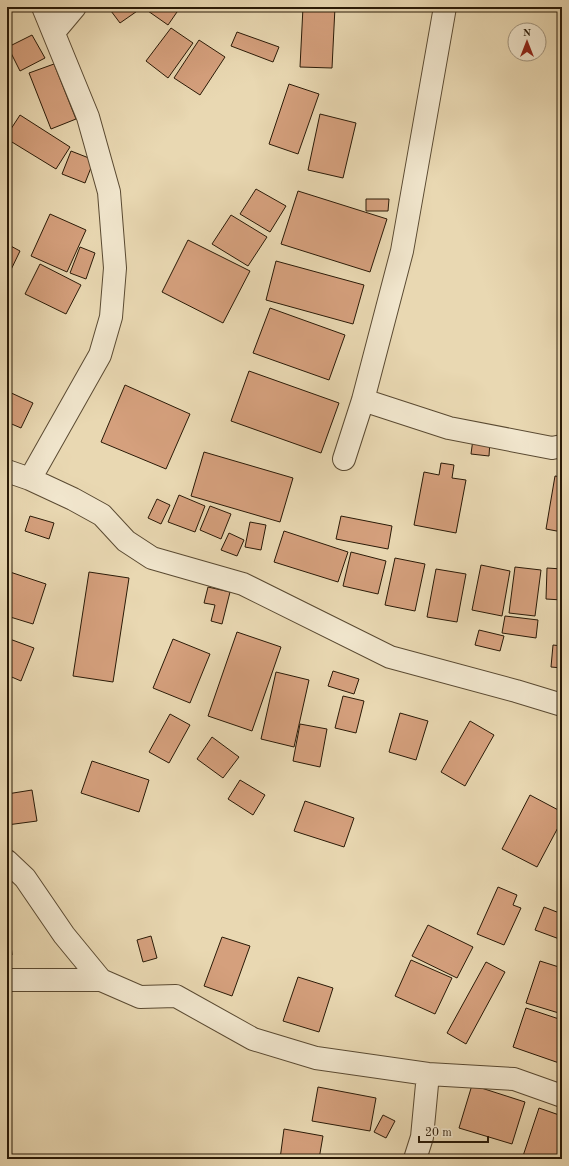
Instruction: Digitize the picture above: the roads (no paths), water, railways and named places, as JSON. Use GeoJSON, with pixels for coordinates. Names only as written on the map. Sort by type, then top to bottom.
{"type":"FeatureCollection","features":[{"type":"Feature","properties":{"kind":"street"},"geometry":{"type":"LineString","coordinates":[[30,479],[100,355],[111,317],[115,268],[109,192],[88,117],[43,7]]}},
{"type":"Feature","properties":{"kind":"street"},"geometry":{"type":"LineString","coordinates":[[54,32],[75,7]]}},
{"type":"Feature","properties":{"kind":"street"},"geometry":{"type":"LineString","coordinates":[[344,459],[363,400],[402,251],[445,7]]}},
{"type":"Feature","properties":{"kind":"street"},"geometry":{"type":"LineString","coordinates":[[363,400],[449,428],[552,448],[562,446]]}},
{"type":"Feature","properties":{"kind":"street"},"geometry":{"type":"LineString","coordinates":[[7,471],[30,479],[73,499],[102,515],[126,540],[152,558],[243,584],[390,657],[562,705]]}},
{"type":"Feature","properties":{"kind":"street"},"geometry":{"type":"LineString","coordinates":[[7,861],[25,878],[64,935],[101,980]]}},
{"type":"Feature","properties":{"kind":"street"},"geometry":{"type":"LineString","coordinates":[[7,980],[101,980],[140,997],[176,996],[253,1040],[316,1058],[428,1074],[514,1079],[562,1096]]}},
{"type":"Feature","properties":{"kind":"street"},"geometry":{"type":"LineString","coordinates":[[415,1159],[422,1136],[428,1074]]}}]}
